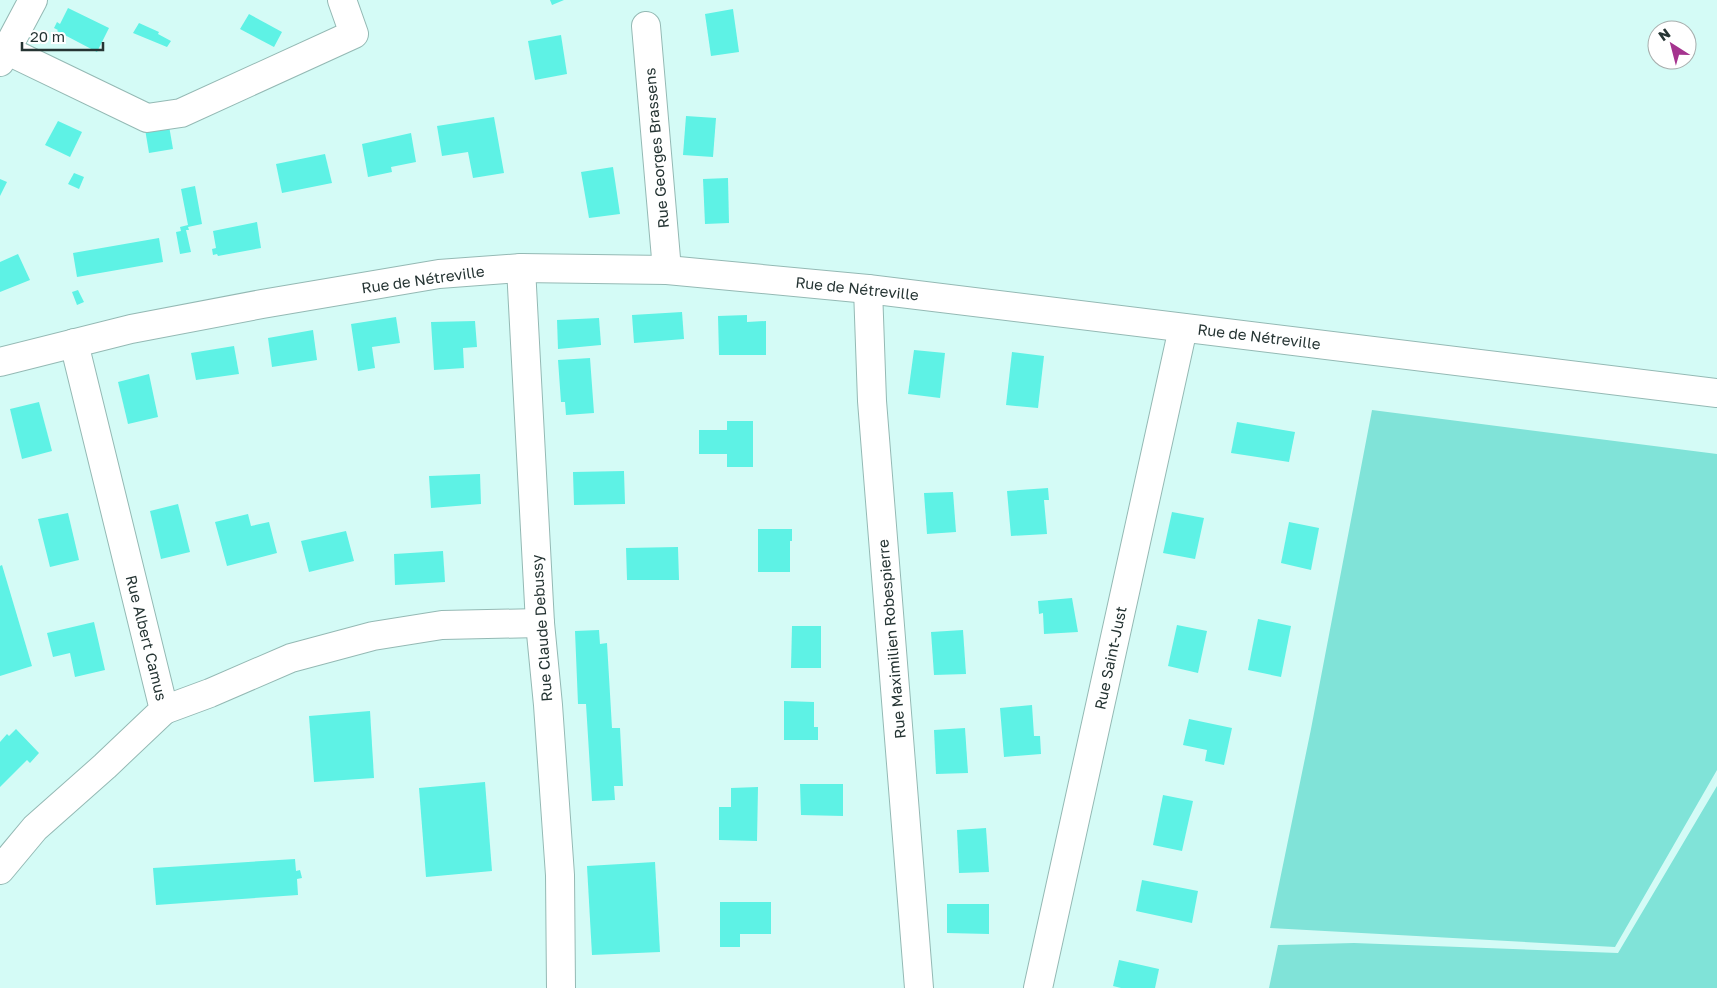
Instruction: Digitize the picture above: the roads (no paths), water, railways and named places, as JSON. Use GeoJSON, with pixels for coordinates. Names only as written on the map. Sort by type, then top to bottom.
{"type":"FeatureCollection","features":[{"type":"Feature","properties":{"kind":"street"},"geometry":{"type":"LineString","coordinates":[[32,0],[3,56],[147,118],[181,114],[354,34],[342,0]]}},
{"type":"Feature","properties":{"kind":"street","name":"Rue Georges Brassens"},"geometry":{"type":"LineString","coordinates":[[646,26],[667,270]]}},
{"type":"Feature","properties":{"kind":"street","name":"Rue de Nétreville"},"geometry":{"type":"LineString","coordinates":[[0,362],[131,329],[439,274],[521,268],[667,270],[868,289],[1717,393]]}},
{"type":"Feature","properties":{"kind":"street","name":"Rue Claude Debussy"},"geometry":{"type":"LineString","coordinates":[[521,268],[540,623],[560,875],[561,988]]}},
{"type":"Feature","properties":{"kind":"street","name":"Rue Maximilien Robespierre"},"geometry":{"type":"LineString","coordinates":[[868,289],[872,401],[919,988]]}},
{"type":"Feature","properties":{"kind":"street","name":"Rue Saint-Just"},"geometry":{"type":"LineString","coordinates":[[1038,988],[1183,328]]}},
{"type":"Feature","properties":{"kind":"street","name":"Rue Albert Camus"},"geometry":{"type":"LineString","coordinates":[[0,870],[35,828],[164,710],[74,343]]}},
{"type":"Feature","properties":{"kind":"street"},"geometry":{"type":"LineString","coordinates":[[164,710],[210,693],[291,658],[373,636],[442,625],[540,623]]}}]}
